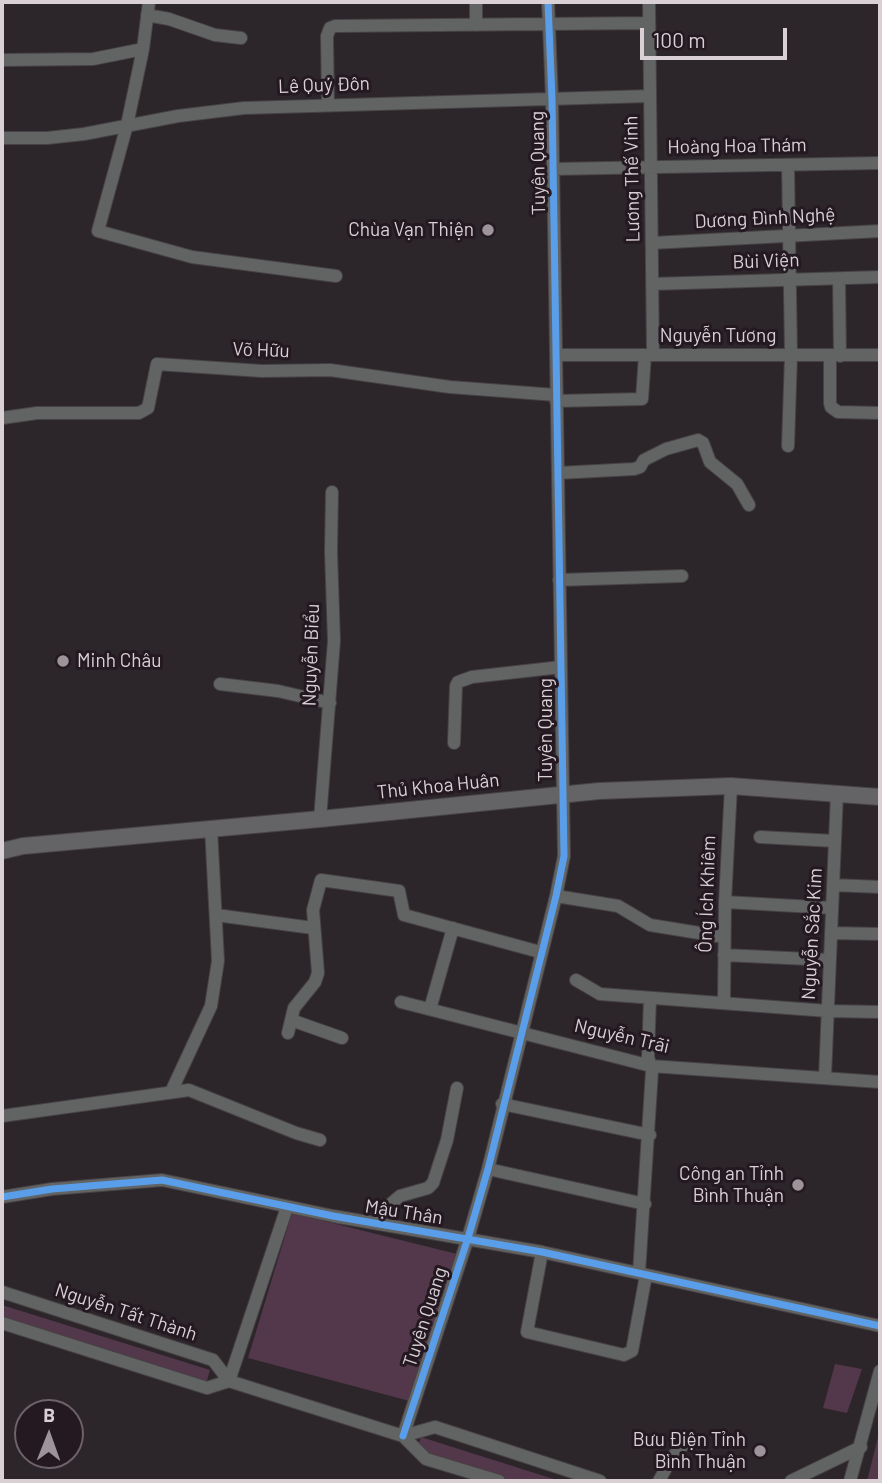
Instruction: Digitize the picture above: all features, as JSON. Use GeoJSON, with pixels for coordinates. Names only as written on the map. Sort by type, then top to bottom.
{"type":"FeatureCollection","features":[{"type":"Feature","properties":{"kind":"main road","name":"Thủ Khoa Huân"},"geometry":{"type":"LineString","coordinates":[[2,851],[23,846],[562,794],[731,786],[880,797]]}},
{"type":"Feature","properties":{"kind":"street"},"geometry":{"type":"LineString","coordinates":[[476,2],[476,25]]}},
{"type":"Feature","properties":{"kind":"street","name":"Tuyên Quang"},"geometry":{"type":"LineString","coordinates":[[402,1436],[488,1170],[502,1104],[556,896],[565,842],[548,2]]}},
{"type":"Feature","properties":{"kind":"street","name":"Lương Thế Vinh"},"geometry":{"type":"LineString","coordinates":[[556,398],[642,399],[649,355],[652,284],[649,2]]}},
{"type":"Feature","properties":{"kind":"street"},"geometry":{"type":"LineString","coordinates":[[241,38],[215,35],[169,19],[148,8],[144,49],[98,232],[192,257],[336,276]]}},
{"type":"Feature","properties":{"kind":"street"},"geometry":{"type":"LineString","coordinates":[[328,104],[327,36],[330,28],[335,26],[649,23]]}},
{"type":"Feature","properties":{"kind":"street"},"geometry":{"type":"LineString","coordinates":[[2,60],[93,59],[144,49]]}},
{"type":"Feature","properties":{"kind":"street","name":"Lê Quý Đôn"},"geometry":{"type":"LineString","coordinates":[[2,138],[65,137],[209,111],[328,104],[650,96]]}},
{"type":"Feature","properties":{"kind":"street","name":"Hoàng Hoa Thám"},"geometry":{"type":"LineString","coordinates":[[553,169],[880,163]]}},
{"type":"Feature","properties":{"kind":"street"},"geometry":{"type":"LineString","coordinates":[[788,164],[791,355],[788,446]]}},
{"type":"Feature","properties":{"kind":"street","name":"Dương Đình Nghệ"},"geometry":{"type":"LineString","coordinates":[[652,243],[880,231]]}},
{"type":"Feature","properties":{"kind":"street","name":"Bùi Viện"},"geometry":{"type":"LineString","coordinates":[[652,284],[880,277]]}},
{"type":"Feature","properties":{"kind":"street"},"geometry":{"type":"LineString","coordinates":[[839,279],[831,408],[838,412],[880,413]]}},
{"type":"Feature","properties":{"kind":"street","name":"Nguyễn Tương"},"geometry":{"type":"LineString","coordinates":[[556,355],[880,355]]}},
{"type":"Feature","properties":{"kind":"street","name":"Võ Hữu"},"geometry":{"type":"LineString","coordinates":[[2,418],[37,413],[139,412],[148,408],[156,363],[262,371],[330,370],[450,387],[556,398]]}},
{"type":"Feature","properties":{"kind":"street"},"geometry":{"type":"LineString","coordinates":[[558,473],[634,469],[640,467],[644,460],[666,449],[698,440],[703,443],[710,462],[737,484],[749,505]]}},
{"type":"Feature","properties":{"kind":"street","name":"Nguyễn Biểu"},"geometry":{"type":"LineString","coordinates":[[320,819],[334,641],[332,492]]}},
{"type":"Feature","properties":{"kind":"street"},"geometry":{"type":"LineString","coordinates":[[559,580],[682,576]]}},
{"type":"Feature","properties":{"kind":"street"},"geometry":{"type":"LineString","coordinates":[[454,743],[458,682],[472,677],[561,667]]}},
{"type":"Feature","properties":{"kind":"street"},"geometry":{"type":"LineString","coordinates":[[220,684],[289,693],[330,703]]}},
{"type":"Feature","properties":{"kind":"street","name":"Ông Ích Khiêm"},"geometry":{"type":"LineString","coordinates":[[724,1002],[725,902],[731,786]]}},
{"type":"Feature","properties":{"kind":"street","name":"Nguyễn Sắc Kim"},"geometry":{"type":"LineString","coordinates":[[825,1077],[837,793]]}},
{"type":"Feature","properties":{"kind":"street"},"geometry":{"type":"LineString","coordinates":[[171,1092],[211,1006],[218,961],[211,828]]}},
{"type":"Feature","properties":{"kind":"street"},"geometry":{"type":"LineString","coordinates":[[760,837],[835,841]]}},
{"type":"Feature","properties":{"kind":"street"},"geometry":{"type":"LineString","coordinates":[[342,1038],[290,1027],[294,1008],[314,982],[318,972],[313,928],[315,899],[321,880],[399,891],[404,915],[540,953]]}},
{"type":"Feature","properties":{"kind":"street"},"geometry":{"type":"LineString","coordinates":[[833,885],[880,887]]}},
{"type":"Feature","properties":{"kind":"street"},"geometry":{"type":"LineString","coordinates":[[556,896],[618,906],[650,925],[724,937]]}},
{"type":"Feature","properties":{"kind":"street"},"geometry":{"type":"LineString","coordinates":[[725,902],[832,908]]}},
{"type":"Feature","properties":{"kind":"street"},"geometry":{"type":"LineString","coordinates":[[216,915],[313,928]]}},
{"type":"Feature","properties":{"kind":"street"},"geometry":{"type":"LineString","coordinates":[[430,1009],[453,928]]}},
{"type":"Feature","properties":{"kind":"street"},"geometry":{"type":"LineString","coordinates":[[831,933],[880,934]]}},
{"type":"Feature","properties":{"kind":"street"},"geometry":{"type":"LineString","coordinates":[[724,955],[830,960]]}},
{"type":"Feature","properties":{"kind":"street"},"geometry":{"type":"LineString","coordinates":[[576,980],[595,993],[828,1011],[880,1012]]}},
{"type":"Feature","properties":{"kind":"street"},"geometry":{"type":"LineString","coordinates":[[542,1252],[527,1332],[624,1355],[632,1351],[643,1274],[650,1135],[650,998]]}},
{"type":"Feature","properties":{"kind":"street","name":"Nguyễn Trãi"},"geometry":{"type":"LineString","coordinates":[[401,1002],[651,1066],[880,1082]]}},
{"type":"Feature","properties":{"kind":"street"},"geometry":{"type":"LineString","coordinates":[[377,1223],[386,1208],[400,1196],[428,1188],[433,1183],[447,1140],[457,1088]]}},
{"type":"Feature","properties":{"kind":"street"},"geometry":{"type":"LineString","coordinates":[[2,1116],[189,1090],[320,1140]]}},
{"type":"Feature","properties":{"kind":"street"},"geometry":{"type":"LineString","coordinates":[[502,1104],[650,1135]]}},
{"type":"Feature","properties":{"kind":"street"},"geometry":{"type":"LineString","coordinates":[[488,1170],[645,1204]]}},
{"type":"Feature","properties":{"kind":"street","name":"Mậu Thân"},"geometry":{"type":"LineString","coordinates":[[2,1198],[52,1189],[162,1180],[287,1207],[542,1252],[880,1326]]}},
{"type":"Feature","properties":{"kind":"street"},"geometry":{"type":"LineString","coordinates":[[229,1381],[287,1207]]}},
{"type":"Feature","properties":{"kind":"street","name":"Nguyễn Tất Thành"},"geometry":{"type":"LineString","coordinates":[[2,1292],[214,1360],[229,1381]]}},
{"type":"Feature","properties":{"kind":"street","name":"Nguyễn Tất Thành"},"geometry":{"type":"LineString","coordinates":[[2,1323],[207,1388],[229,1381],[402,1436],[426,1459],[499,1481]]}},
{"type":"Feature","properties":{"kind":"street"},"geometry":{"type":"LineString","coordinates":[[850,1481],[880,1371]]}},
{"type":"Feature","properties":{"kind":"street"},"geometry":{"type":"LineString","coordinates":[[402,1436],[435,1427],[600,1481]]}},
{"type":"Feature","properties":{"kind":"street"},"geometry":{"type":"LineString","coordinates":[[659,1481],[671,1457],[687,1441]]}},
{"type":"Feature","properties":{"kind":"street"},"geometry":{"type":"LineString","coordinates":[[791,1481],[861,1447]]}},
{"type":"Feature","properties":{"kind":"shaded area"},"geometry":{"type":"Polygon","coordinates":[[[292,1213],[461,1255],[417,1403],[248,1358],[292,1213]]]}},
{"type":"Feature","properties":{"kind":"shaded area"},"geometry":{"type":"Polygon","coordinates":[[[2,1305],[210,1370],[205,1387],[2,1320],[2,1305]]]}},
{"type":"Feature","properties":{"kind":"shaded area"},"geometry":{"type":"Polygon","coordinates":[[[835,1364],[862,1369],[847,1413],[823,1408],[835,1364]]]}},
{"type":"Feature","properties":{"kind":"shaded area"},"geometry":{"type":"Polygon","coordinates":[[[880,1429],[880,1481],[867,1481],[880,1429]]]}},
{"type":"Feature","properties":{"kind":"shaded area"},"geometry":{"type":"Polygon","coordinates":[[[421,1437],[560,1481],[512,1481],[416,1451],[421,1437]]]}},
{"type":"Feature","properties":{"kind":"cycle path"},"geometry":{"type":"LineString","coordinates":[[403,1436],[488,1169],[564,856],[552,99],[548,2]]}},
{"type":"Feature","properties":{"kind":"cycle path"},"geometry":{"type":"LineString","coordinates":[[2,1197],[52,1189],[162,1180],[333,1216],[542,1252],[880,1326]]}},
{"type":"Feature","properties":{"kind":"place","name":"Chùa Vạn Thiện"},"geometry":{"type":"Point","coordinates":[488,230]}},
{"type":"Feature","properties":{"kind":"place","name":"Minh Châu"},"geometry":{"type":"Point","coordinates":[63,661]}},
{"type":"Feature","properties":{"kind":"place","name":"Công an Tỉnh Bình Thuận"},"geometry":{"type":"Point","coordinates":[798,1185]}},
{"type":"Feature","properties":{"kind":"place","name":"Bưu Điện Tỉnh Bình Thuận"},"geometry":{"type":"Point","coordinates":[760,1451]}}]}
